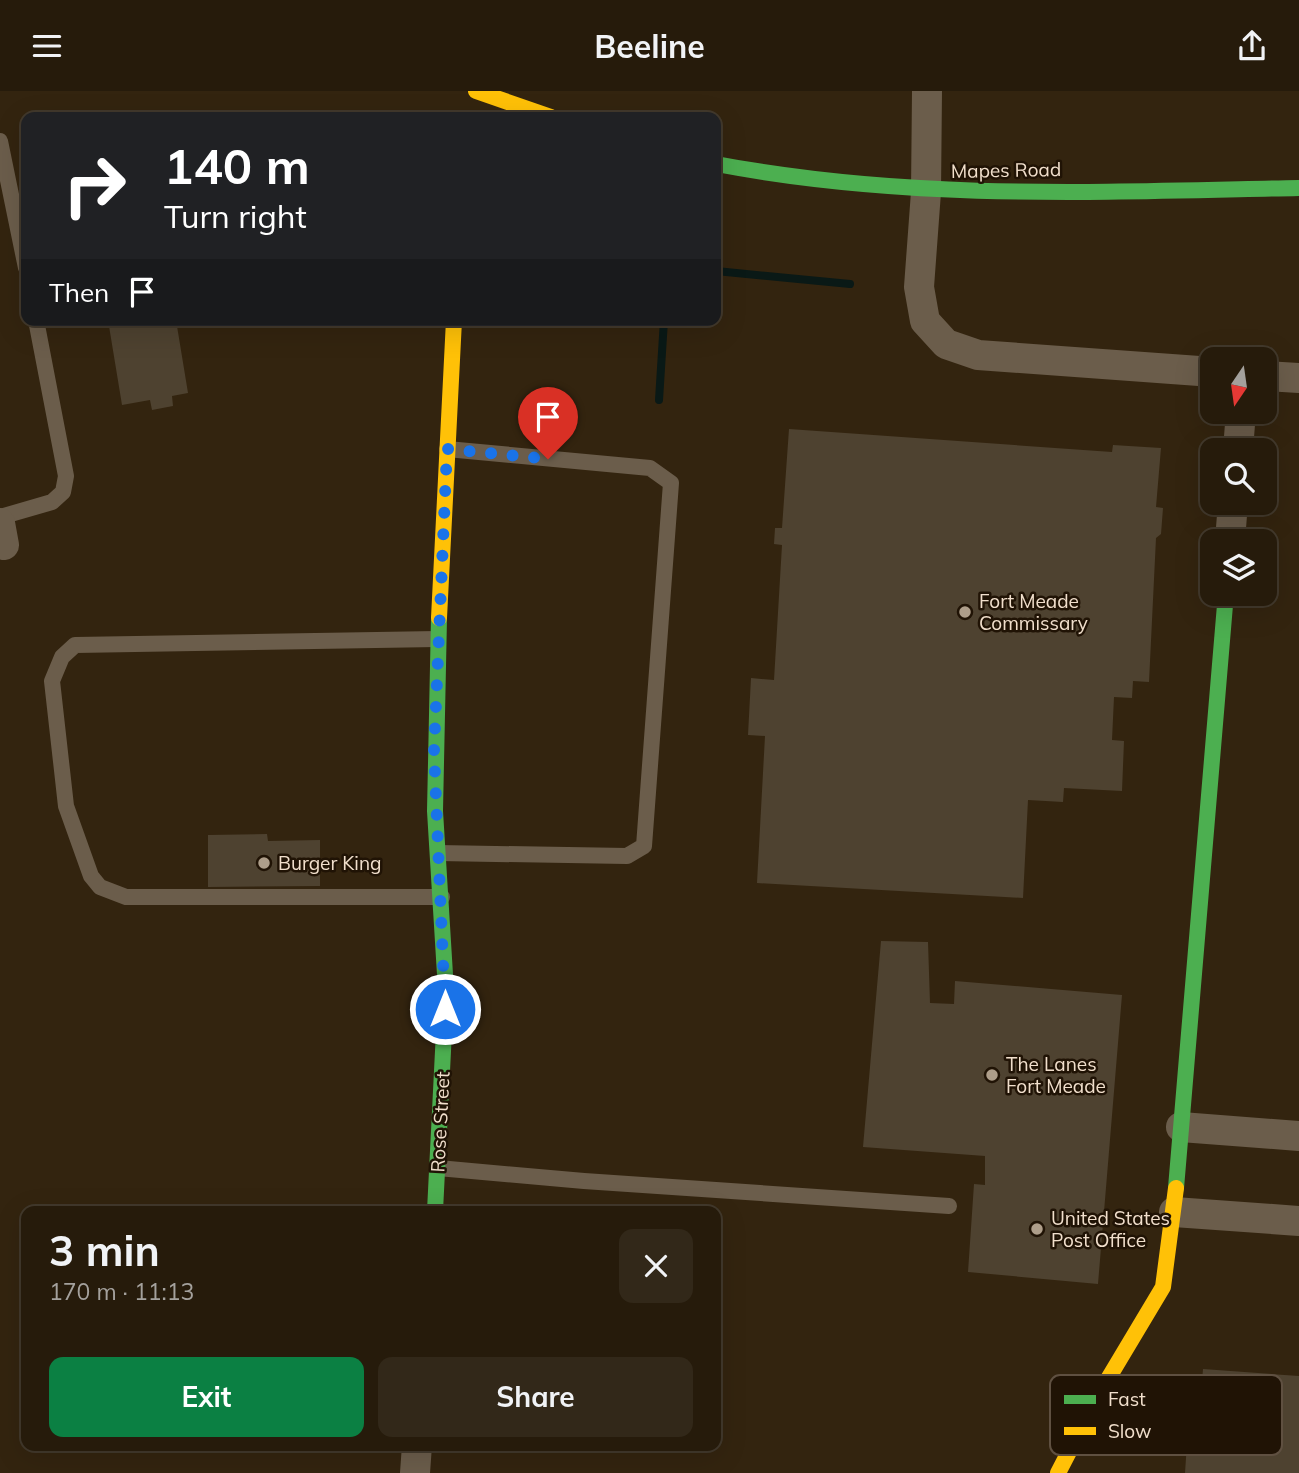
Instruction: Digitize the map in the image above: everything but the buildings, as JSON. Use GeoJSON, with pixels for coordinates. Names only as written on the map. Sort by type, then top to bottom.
{"type":"FeatureCollection","features":[{"type":"Feature","properties":{"kind":"street"},"geometry":{"type":"LineString","coordinates":[[927,91],[926,192],[919,287],[925,321],[946,344],[978,355],[1200,371]]}},
{"type":"Feature","properties":{"kind":"street"},"geometry":{"type":"LineString","coordinates":[[481,98],[533,112]]}},
{"type":"Feature","properties":{"kind":"street","name":"Mapes Road"},"geometry":{"type":"LineString","coordinates":[[721,165],[809,181],[926,192],[1299,188]]}},
{"type":"Feature","properties":{"kind":"street","name":"Rose Street"},"geometry":{"type":"LineString","coordinates":[[435,1206],[446,991],[434,751],[437,639],[454,326]]}},
{"type":"Feature","properties":{"kind":"street"},"geometry":{"type":"LineString","coordinates":[[1278,377],[1299,379]]}},
{"type":"Feature","properties":{"kind":"street"},"geometry":{"type":"LineString","coordinates":[[1110,1375],[1163,1287],[1174,1212],[1225,606]]}},
{"type":"Feature","properties":{"kind":"street"},"geometry":{"type":"LineString","coordinates":[[1181,1127],[1299,1136]]}},
{"type":"Feature","properties":{"kind":"street"},"geometry":{"type":"LineString","coordinates":[[1174,1212],[1299,1221]]}},
{"type":"Feature","properties":{"kind":"street"},"geometry":{"type":"LineString","coordinates":[[415,1473],[417,1451]]}},
{"type":"Feature","properties":{"kind":"street"},"geometry":{"type":"LineString","coordinates":[[1058,1473],[1067,1455]]}},
{"type":"Feature","properties":{"kind":"lane"},"geometry":{"type":"LineString","coordinates":[[0,141],[21,244]]}},
{"type":"Feature","properties":{"kind":"lane"},"geometry":{"type":"LineString","coordinates":[[1,528],[52,502],[63,492],[66,477],[37,326]]}},
{"type":"Feature","properties":{"kind":"lane"},"geometry":{"type":"LineString","coordinates":[[439,853],[627,856],[644,846],[671,483],[650,468],[447,449]]}},
{"type":"Feature","properties":{"kind":"lane"},"geometry":{"type":"LineString","coordinates":[[437,639],[75,645],[62,657],[52,681],[66,806],[91,876],[100,887],[126,897],[442,897]]}},
{"type":"Feature","properties":{"kind":"lane"},"geometry":{"type":"LineString","coordinates":[[438,1168],[584,1181],[949,1206]]}},
{"type":"Feature","properties":{"kind":"waterway"},"geometry":{"type":"LineString","coordinates":[[721,271],[850,284]]}},
{"type":"Feature","properties":{"kind":"waterway"},"geometry":{"type":"LineString","coordinates":[[659,400],[664,326]]}},
{"type":"Feature","properties":{"kind":"traffic: fast"},"geometry":{"type":"LineString","coordinates":[[721,165],[789,176],[934,189],[1079,192],[1299,188]]}},
{"type":"Feature","properties":{"kind":"traffic: fast"},"geometry":{"type":"LineString","coordinates":[[1176,1188],[1225,606]]}},
{"type":"Feature","properties":{"kind":"traffic: fast"},"geometry":{"type":"LineString","coordinates":[[435,1206],[446,991],[435,811],[439,618]]}},
{"type":"Feature","properties":{"kind":"traffic: slow"},"geometry":{"type":"LineString","coordinates":[[476,91],[537,112]]}},
{"type":"Feature","properties":{"kind":"traffic: slow"},"geometry":{"type":"LineString","coordinates":[[439,618],[454,326]]}},
{"type":"Feature","properties":{"kind":"traffic: slow"},"geometry":{"type":"LineString","coordinates":[[1110,1375],[1163,1287],[1176,1188]]}},
{"type":"Feature","properties":{"kind":"traffic: slow"},"geometry":{"type":"LineString","coordinates":[[1058,1473],[1067,1455]]}},
{"type":"Feature","properties":{"kind":"place","name":"Fort Meade Commissary"},"geometry":{"type":"Point","coordinates":[965,612]}},
{"type":"Feature","properties":{"kind":"place","name":"Burger King"},"geometry":{"type":"Point","coordinates":[264,863]}},
{"type":"Feature","properties":{"kind":"place","name":"The Lanes Fort Meade"},"geometry":{"type":"Point","coordinates":[992,1075]}},
{"type":"Feature","properties":{"kind":"place","name":"United States Post Office"},"geometry":{"type":"Point","coordinates":[1037,1229]}},
{"type":"Feature","properties":{"kind":"route"},"geometry":{"type":"LineString","coordinates":[[445,1009],[434,751],[447,449],[548,459]]}}]}
